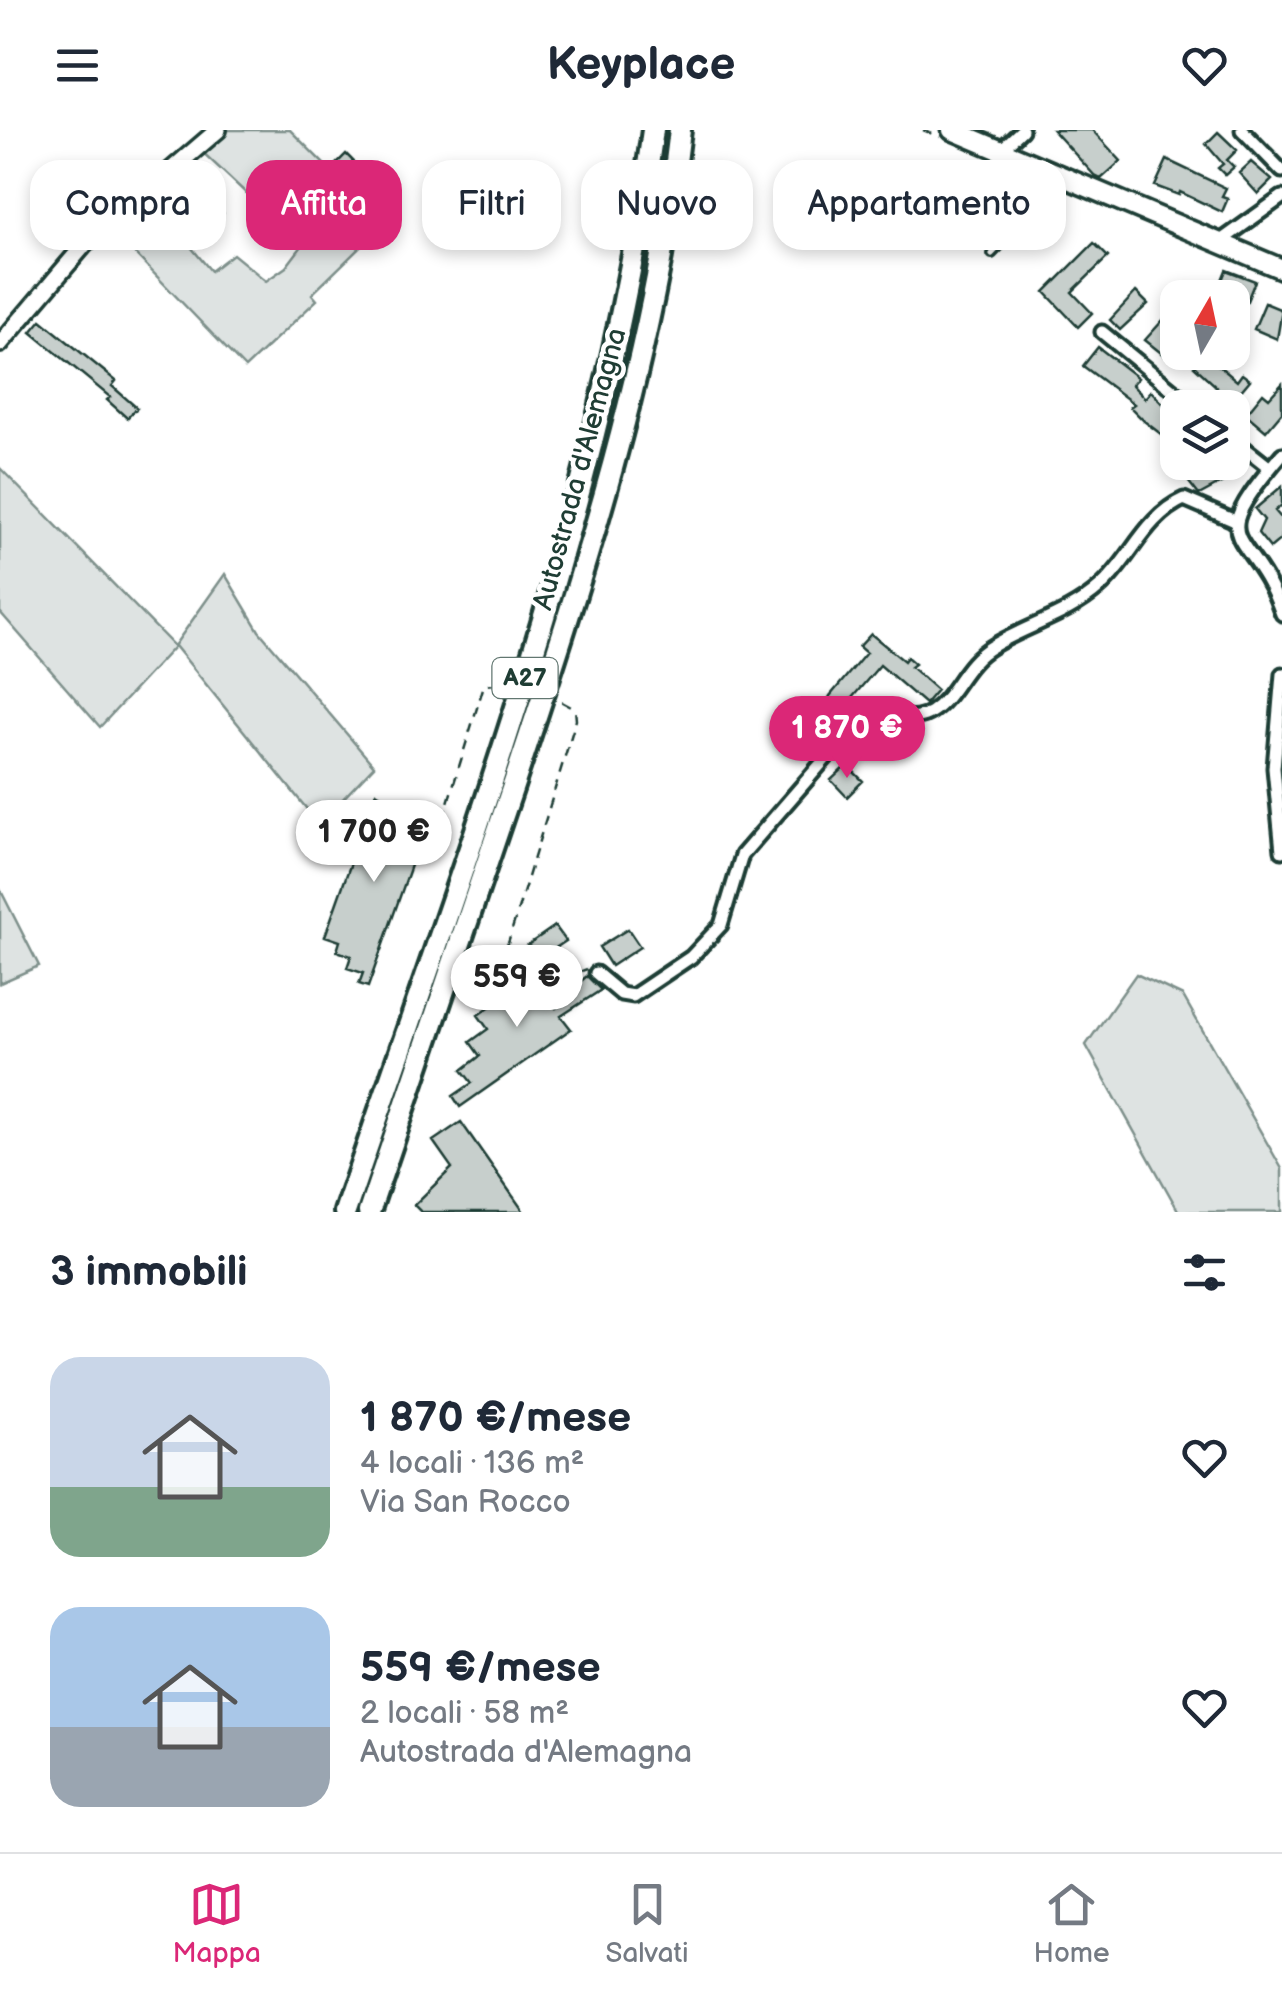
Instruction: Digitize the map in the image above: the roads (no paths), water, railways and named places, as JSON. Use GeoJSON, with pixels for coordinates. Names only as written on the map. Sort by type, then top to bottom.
{"type":"FeatureCollection","features":[{"type":"Feature","properties":{"kind":"highway","name":"Autostrada d'Alemagna"},"geometry":{"type":"LineString","coordinates":[[345,1212],[543,626],[626,301],[653,130]]}},
{"type":"Feature","properties":{"kind":"highway","name":"Autostrada d'Alemagna"},"geometry":{"type":"LineString","coordinates":[[369,1212],[564,634],[612,477],[653,300],[682,130]]}},
{"type":"Feature","properties":{"kind":"main road"},"geometry":{"type":"LineString","coordinates":[[0,344],[86,244],[218,130]]}},
{"type":"Feature","properties":{"kind":"main road"},"geometry":{"type":"LineString","coordinates":[[952,130],[1024,160]]}},
{"type":"Feature","properties":{"kind":"main road"},"geometry":{"type":"LineString","coordinates":[[1066,178],[1282,270]]}},
{"type":"Feature","properties":{"kind":"street"},"geometry":{"type":"LineString","coordinates":[[1001,150],[1022,130]]}},
{"type":"Feature","properties":{"kind":"street"},"geometry":{"type":"LineString","coordinates":[[1242,130],[1282,171]]}},
{"type":"Feature","properties":{"kind":"street"},"geometry":{"type":"LineString","coordinates":[[1218,242],[1282,197]]}},
{"type":"Feature","properties":{"kind":"street"},"geometry":{"type":"LineString","coordinates":[[1102,332],[1173,390]]}},
{"type":"Feature","properties":{"kind":"street"},"geometry":{"type":"LineString","coordinates":[[1250,452],[1270,468]]}},
{"type":"Feature","properties":{"kind":"street"},"geometry":{"type":"LineString","coordinates":[[1282,454],[1244,500],[1236,520],[1239,540],[1282,614]]}},
{"type":"Feature","properties":{"kind":"street"},"geometry":{"type":"LineString","coordinates":[[596,972],[621,994],[633,996],[691,956],[721,926],[742,855],[852,728],[869,717],[922,717],[935,710],[965,667],[983,653],[1056,616],[1101,587],[1158,516],[1176,503],[1184,500],[1236,520]]}},
{"type":"Feature","properties":{"kind":"street"},"geometry":{"type":"LineString","coordinates":[[1282,674],[1274,768],[1282,851]]}},
{"type":"Feature","properties":{"kind":"lane"},"geometry":{"type":"LineString","coordinates":[[992,254],[996,250]]}}]}
